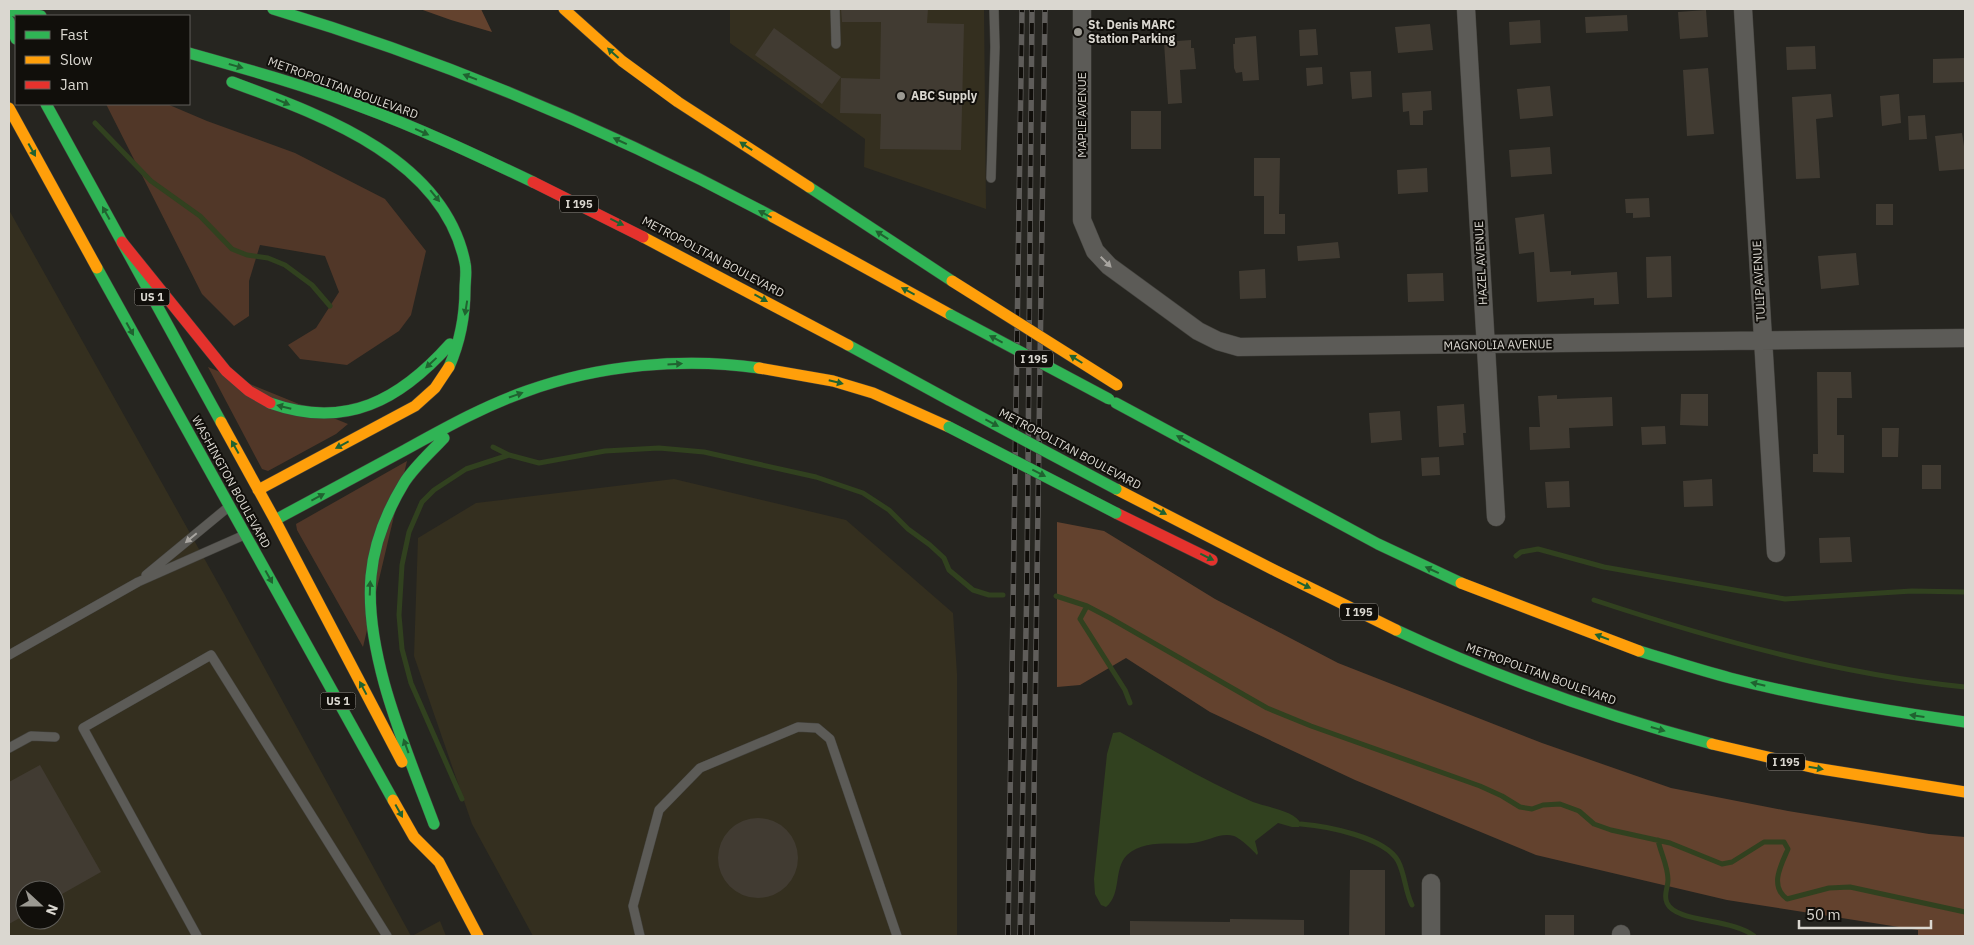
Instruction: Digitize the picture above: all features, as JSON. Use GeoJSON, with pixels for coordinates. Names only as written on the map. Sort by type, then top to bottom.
{"type":"FeatureCollection","features":[{"type":"Feature","properties":{"kind":"main road","name":"I 195"},"geometry":{"type":"LineString","coordinates":[[273,9],[403,52],[526,99],[651,156],[767,215],[1378,544],[1451,579],[1634,649],[1729,678],[1806,696],[1965,722]]}},
{"type":"Feature","properties":{"kind":"main road"},"geometry":{"type":"LineString","coordinates":[[564,9],[622,61],[678,102],[952,281],[1121,387]]}},
{"type":"Feature","properties":{"kind":"main road"},"geometry":{"type":"LineString","coordinates":[[9,10],[36,15]]}},
{"type":"Feature","properties":{"kind":"main road"},"geometry":{"type":"LineString","coordinates":[[9,21],[15,36]]}},
{"type":"Feature","properties":{"kind":"main road"},"geometry":{"type":"LineString","coordinates":[[9,36],[15,47]]}},
{"type":"Feature","properties":{"kind":"main road","name":"METROPOLITAN BOULEVARD"},"geometry":{"type":"LineString","coordinates":[[190,53],[270,76],[385,116],[501,166],[624,226],[735,284],[949,400],[1237,552],[1424,643],[1501,676],[1611,715],[1712,744],[1794,764],[1965,792]]}},
{"type":"Feature","properties":{"kind":"main road"},"geometry":{"type":"LineString","coordinates":[[225,79],[326,120],[367,140],[400,162],[425,184],[445,208],[461,246],[469,290],[463,327],[446,371],[434,389],[415,406],[228,507]]}},
{"type":"Feature","properties":{"kind":"main road","name":"WASHINGTON BOULEVARD"},"geometry":{"type":"LineString","coordinates":[[47,105],[122,242],[251,494],[272,522],[436,834],[439,862]]}},
{"type":"Feature","properties":{"kind":"main road","name":"WASHINGTON BOULEVARD"},"geometry":{"type":"LineString","coordinates":[[9,108],[228,507],[249,533],[414,837],[439,862],[478,936]]}},
{"type":"Feature","properties":{"kind":"main road"},"geometry":{"type":"LineString","coordinates":[[122,242],[222,368],[249,392],[272,404],[299,410],[329,413],[355,410],[376,403],[399,390],[419,375],[449,346],[463,327]]}},
{"type":"Feature","properties":{"kind":"main road"},"geometry":{"type":"LineString","coordinates":[[272,522],[471,414],[547,384],[588,374],[647,366],[699,363],[750,365],[798,373],[874,393],[949,427],[1116,513],[1223,565]]}},
{"type":"Feature","properties":{"kind":"main road"},"geometry":{"type":"LineString","coordinates":[[436,834],[386,688],[375,645],[370,606],[371,574],[377,542],[388,509],[427,453],[471,414]]}},
{"type":"Feature","properties":{"kind":"main road"},"geometry":{"type":"LineString","coordinates":[[1174,421],[1304,503]]}},
{"type":"Feature","properties":{"kind":"main road"},"geometry":{"type":"LineString","coordinates":[[1428,657],[1499,682],[1611,715]]}},
{"type":"Feature","properties":{"kind":"street","name":"MAPLE AVENUE"},"geometry":{"type":"LineString","coordinates":[[1082,9],[1082,220]]}},
{"type":"Feature","properties":{"kind":"street","name":"HAZEL AVENUE"},"geometry":{"type":"LineString","coordinates":[[1466,9],[1496,517]]}},
{"type":"Feature","properties":{"kind":"street","name":"TULIP AVENUE"},"geometry":{"type":"LineString","coordinates":[[1743,9],[1776,553]]}},
{"type":"Feature","properties":{"kind":"street","name":"MAGNOLIA AVENUE"},"geometry":{"type":"LineString","coordinates":[[1082,220],[1095,250],[1109,266],[1198,331],[1218,341],[1238,347],[1965,338]]}},
{"type":"Feature","properties":{"kind":"street"},"geometry":{"type":"LineString","coordinates":[[1431,883],[1431,936]]}},
{"type":"Feature","properties":{"kind":"lane"},"geometry":{"type":"LineString","coordinates":[[835,9],[836,44]]}},
{"type":"Feature","properties":{"kind":"lane"},"geometry":{"type":"LineString","coordinates":[[991,178],[995,47],[994,9]]}},
{"type":"Feature","properties":{"kind":"lane"},"geometry":{"type":"LineString","coordinates":[[138,582],[228,507]]}},
{"type":"Feature","properties":{"kind":"lane"},"geometry":{"type":"LineString","coordinates":[[9,655],[138,582],[249,533]]}},
{"type":"Feature","properties":{"kind":"lane"},"geometry":{"type":"LineString","coordinates":[[196,936],[82,728],[211,655],[387,936]]}},
{"type":"Feature","properties":{"kind":"lane"},"geometry":{"type":"LineString","coordinates":[[640,936],[632,906],[659,810],[700,768],[798,727],[817,728],[830,739],[897,936]]}},
{"type":"Feature","properties":{"kind":"lane"},"geometry":{"type":"LineString","coordinates":[[9,748],[31,736],[54,737]]}},
{"type":"Feature","properties":{"kind":"shaded area"},"geometry":{"type":"Polygon","coordinates":[[[420,9],[481,9],[492,32],[451,20],[420,9]]]}},
{"type":"Feature","properties":{"kind":"shaded area"},"geometry":{"type":"Polygon","coordinates":[[[730,9],[984,9],[986,209],[864,167],[865,139],[730,43],[730,9]]]}},
{"type":"Feature","properties":{"kind":"shaded area"},"geometry":{"type":"Polygon","coordinates":[[[107,105],[169,105],[207,121],[295,153],[385,199],[426,251],[411,315],[399,331],[347,365],[300,359],[288,345],[316,328],[339,292],[325,256],[260,245],[249,281],[249,316],[234,326],[202,294],[107,105]]]}},
{"type":"Feature","properties":{"kind":"shaded area"},"geometry":{"type":"Polygon","coordinates":[[[9,210],[223,592],[411,936],[9,936],[9,210]]]}},
{"type":"Feature","properties":{"kind":"shaded area"},"geometry":{"type":"Polygon","coordinates":[[[208,367],[348,424],[336,434],[268,471],[262,469],[208,367]]]}},
{"type":"Feature","properties":{"kind":"shaded area"},"geometry":{"type":"Polygon","coordinates":[[[407,461],[363,647],[297,530],[296,524],[407,461]]]}},
{"type":"Feature","properties":{"kind":"shaded area"},"geometry":{"type":"Polygon","coordinates":[[[674,479],[846,520],[953,613],[957,674],[957,936],[533,936],[472,824],[414,656],[418,538],[476,503],[674,479]]]}},
{"type":"Feature","properties":{"kind":"shaded area"},"geometry":{"type":"Polygon","coordinates":[[[1057,522],[1104,531],[1215,599],[1338,663],[1542,743],[1671,788],[1788,811],[1929,834],[1965,837],[1965,936],[1918,936],[1918,930],[1727,900],[1536,855],[1355,780],[1210,712],[1126,658],[1080,685],[1057,687],[1057,522]]]}},
{"type":"Feature","properties":{"kind":"shaded area"},"geometry":{"type":"Polygon","coordinates":[[[1120,732],[1219,786],[1253,802],[1293,816],[1301,824],[1299,827],[1292,827],[1278,823],[1255,841],[1257,855],[1240,839],[1229,835],[1193,843],[1150,845],[1134,850],[1127,855],[1120,867],[1116,889],[1111,902],[1106,907],[1101,905],[1095,894],[1094,879],[1107,754],[1113,733],[1120,732]]]}},
{"type":"Feature","properties":{"kind":"shaded area"},"geometry":{"type":"Polygon","coordinates":[[[440,921],[446,936],[412,936],[440,921]]]}},
{"type":"Feature","properties":{"kind":"building","name":"ABC Supply"},"geometry":{"type":"Polygon","coordinates":[[[841,9],[928,9],[927,23],[964,24],[961,150],[880,149],[881,114],[840,113],[841,78],[880,79],[881,22],[842,22],[841,9]]]}},
{"type":"Feature","properties":{"kind":"building"},"geometry":{"type":"Polygon","coordinates":[[[1706,10],[1708,37],[1680,39],[1678,12],[1706,10]]]}},
{"type":"Feature","properties":{"kind":"building"},"geometry":{"type":"Polygon","coordinates":[[[1627,15],[1628,31],[1586,33],[1585,17],[1627,15]]]}},
{"type":"Feature","properties":{"kind":"building"},"geometry":{"type":"Polygon","coordinates":[[[1540,20],[1541,43],[1510,45],[1509,22],[1540,20]]]}},
{"type":"Feature","properties":{"kind":"building"},"geometry":{"type":"Polygon","coordinates":[[[1430,24],[1433,50],[1398,53],[1395,27],[1430,24]]]}},
{"type":"Feature","properties":{"kind":"building"},"geometry":{"type":"Polygon","coordinates":[[[774,28],[841,77],[822,104],[755,55],[774,28]]]}},
{"type":"Feature","properties":{"kind":"building"},"geometry":{"type":"Polygon","coordinates":[[[1316,29],[1318,55],[1300,56],[1299,30],[1316,29]]]}},
{"type":"Feature","properties":{"kind":"building"},"geometry":{"type":"Polygon","coordinates":[[[1256,36],[1259,80],[1243,81],[1242,72],[1236,73],[1234,68],[1233,44],[1235,44],[1235,38],[1256,36]]]}},
{"type":"Feature","properties":{"kind":"building"},"geometry":{"type":"Polygon","coordinates":[[[1191,40],[1191,48],[1194,48],[1196,69],[1180,70],[1182,103],[1168,104],[1164,42],[1191,40]]]}},
{"type":"Feature","properties":{"kind":"building"},"geometry":{"type":"Polygon","coordinates":[[[1815,46],[1816,69],[1787,70],[1786,47],[1815,46]]]}},
{"type":"Feature","properties":{"kind":"building"},"geometry":{"type":"Polygon","coordinates":[[[1965,58],[1965,82],[1933,83],[1933,59],[1965,58]]]}},
{"type":"Feature","properties":{"kind":"building"},"geometry":{"type":"Polygon","coordinates":[[[1322,67],[1323,84],[1307,86],[1306,68],[1322,67]]]}},
{"type":"Feature","properties":{"kind":"building"},"geometry":{"type":"Polygon","coordinates":[[[1708,68],[1714,134],[1687,136],[1683,70],[1708,68]]]}},
{"type":"Feature","properties":{"kind":"building"},"geometry":{"type":"Polygon","coordinates":[[[1371,71],[1372,97],[1352,99],[1350,72],[1371,71]]]}},
{"type":"Feature","properties":{"kind":"building"},"geometry":{"type":"Polygon","coordinates":[[[1550,86],[1553,116],[1520,119],[1517,89],[1550,86]]]}},
{"type":"Feature","properties":{"kind":"building"},"geometry":{"type":"Polygon","coordinates":[[[1431,91],[1432,110],[1423,111],[1423,125],[1410,125],[1409,111],[1403,112],[1402,93],[1431,91]]]}},
{"type":"Feature","properties":{"kind":"building"},"geometry":{"type":"Polygon","coordinates":[[[1831,94],[1833,117],[1816,119],[1820,178],[1796,179],[1792,97],[1831,94]]]}},
{"type":"Feature","properties":{"kind":"building"},"geometry":{"type":"Polygon","coordinates":[[[1899,94],[1901,123],[1882,126],[1880,96],[1899,94]]]}},
{"type":"Feature","properties":{"kind":"building"},"geometry":{"type":"Polygon","coordinates":[[[1131,111],[1161,111],[1161,149],[1131,149],[1131,111]]]}},
{"type":"Feature","properties":{"kind":"building"},"geometry":{"type":"Polygon","coordinates":[[[1925,115],[1927,139],[1909,140],[1908,116],[1925,115]]]}},
{"type":"Feature","properties":{"kind":"building"},"geometry":{"type":"Polygon","coordinates":[[[1962,133],[1965,146],[1965,169],[1939,171],[1935,136],[1962,133]]]}},
{"type":"Feature","properties":{"kind":"building"},"geometry":{"type":"Polygon","coordinates":[[[1550,147],[1552,174],[1511,177],[1509,150],[1550,147]]]}},
{"type":"Feature","properties":{"kind":"building"},"geometry":{"type":"Polygon","coordinates":[[[1254,158],[1280,158],[1279,214],[1285,214],[1285,234],[1264,234],[1264,196],[1254,196],[1254,158]]]}},
{"type":"Feature","properties":{"kind":"building"},"geometry":{"type":"Polygon","coordinates":[[[1427,168],[1428,192],[1398,194],[1397,170],[1427,168]]]}},
{"type":"Feature","properties":{"kind":"building"},"geometry":{"type":"Polygon","coordinates":[[[1649,198],[1650,217],[1633,218],[1633,213],[1626,213],[1625,199],[1649,198]]]}},
{"type":"Feature","properties":{"kind":"building"},"geometry":{"type":"Polygon","coordinates":[[[1876,204],[1893,204],[1893,225],[1876,225],[1876,204]]]}},
{"type":"Feature","properties":{"kind":"building"},"geometry":{"type":"Polygon","coordinates":[[[1544,214],[1550,272],[1571,271],[1571,275],[1617,272],[1619,304],[1594,305],[1594,298],[1537,302],[1534,252],[1519,254],[1515,218],[1544,214]]]}},
{"type":"Feature","properties":{"kind":"building"},"geometry":{"type":"Polygon","coordinates":[[[1338,242],[1340,258],[1298,261],[1297,246],[1338,242]]]}},
{"type":"Feature","properties":{"kind":"building"},"geometry":{"type":"Polygon","coordinates":[[[1856,253],[1859,285],[1821,289],[1818,256],[1856,253]]]}},
{"type":"Feature","properties":{"kind":"building"},"geometry":{"type":"Polygon","coordinates":[[[1671,256],[1672,297],[1647,298],[1646,257],[1671,256]]]}},
{"type":"Feature","properties":{"kind":"building"},"geometry":{"type":"Polygon","coordinates":[[[1265,269],[1266,298],[1240,299],[1239,271],[1265,269]]]}},
{"type":"Feature","properties":{"kind":"building"},"geometry":{"type":"Polygon","coordinates":[[[1443,273],[1444,301],[1408,302],[1407,274],[1443,273]]]}},
{"type":"Feature","properties":{"kind":"building"},"geometry":{"type":"Polygon","coordinates":[[[1817,372],[1851,372],[1852,398],[1837,398],[1837,435],[1844,435],[1844,473],[1813,472],[1813,454],[1818,454],[1817,372]]]}},
{"type":"Feature","properties":{"kind":"building"},"geometry":{"type":"Polygon","coordinates":[[[1681,394],[1708,394],[1708,426],[1680,425],[1681,394]]]}},
{"type":"Feature","properties":{"kind":"building"},"geometry":{"type":"Polygon","coordinates":[[[1557,395],[1557,399],[1612,397],[1613,426],[1569,428],[1570,448],[1530,450],[1529,427],[1540,427],[1538,396],[1557,395]]]}},
{"type":"Feature","properties":{"kind":"building"},"geometry":{"type":"Polygon","coordinates":[[[1464,404],[1466,433],[1463,433],[1464,445],[1439,447],[1437,406],[1464,404]]]}},
{"type":"Feature","properties":{"kind":"building"},"geometry":{"type":"Polygon","coordinates":[[[1400,411],[1402,440],[1371,443],[1369,413],[1400,411]]]}},
{"type":"Feature","properties":{"kind":"building"},"geometry":{"type":"Polygon","coordinates":[[[1665,426],[1666,444],[1642,445],[1641,427],[1665,426]]]}},
{"type":"Feature","properties":{"kind":"building"},"geometry":{"type":"Polygon","coordinates":[[[1882,428],[1899,428],[1898,457],[1882,457],[1882,428]]]}},
{"type":"Feature","properties":{"kind":"building"},"geometry":{"type":"Polygon","coordinates":[[[1439,457],[1440,475],[1422,476],[1421,458],[1439,457]]]}},
{"type":"Feature","properties":{"kind":"building"},"geometry":{"type":"Polygon","coordinates":[[[1922,465],[1941,465],[1941,489],[1922,489],[1922,465]]]}},
{"type":"Feature","properties":{"kind":"building"},"geometry":{"type":"Polygon","coordinates":[[[1712,479],[1713,506],[1684,507],[1683,481],[1712,479]]]}},
{"type":"Feature","properties":{"kind":"building"},"geometry":{"type":"Polygon","coordinates":[[[1569,481],[1570,507],[1547,508],[1545,482],[1569,481]]]}},
{"type":"Feature","properties":{"kind":"building"},"geometry":{"type":"Polygon","coordinates":[[[1850,537],[1852,562],[1820,563],[1819,538],[1850,537]]]}},
{"type":"Feature","properties":{"kind":"building"},"geometry":{"type":"Polygon","coordinates":[[[40,765],[101,872],[65,892],[65,880],[15,880],[15,921],[9,924],[9,782],[40,765]]]}},
{"type":"Feature","properties":{"kind":"building"},"geometry":{"type":"Polygon","coordinates":[[[758,818],[773,821],[786,830],[795,843],[798,858],[795,873],[786,886],[773,895],[758,898],[743,895],[730,886],[721,873],[718,858],[721,843],[730,830],[743,821],[758,818]]]}},
{"type":"Feature","properties":{"kind":"building"},"geometry":{"type":"Polygon","coordinates":[[[1350,870],[1385,870],[1385,936],[1349,936],[1350,870]]]}},
{"type":"Feature","properties":{"kind":"building"},"geometry":{"type":"Polygon","coordinates":[[[1545,915],[1574,915],[1574,936],[1545,936],[1545,915]]]}},
{"type":"Feature","properties":{"kind":"building"},"geometry":{"type":"Polygon","coordinates":[[[1230,919],[1304,920],[1304,936],[1130,936],[1130,921],[1230,922],[1230,919]]]}},
{"type":"Feature","properties":{"kind":"waterway"},"geometry":{"type":"LineString","coordinates":[[95,123],[151,181],[200,216],[232,249],[247,255],[268,258],[285,265],[312,285],[330,306]]}},
{"type":"Feature","properties":{"kind":"waterway"},"geometry":{"type":"LineString","coordinates":[[493,447],[509,455],[539,463],[605,451],[659,448],[704,452],[816,477],[863,493],[889,510],[908,529],[944,558],[949,570],[973,590],[989,595],[1003,595]]}},
{"type":"Feature","properties":{"kind":"waterway"},"geometry":{"type":"LineString","coordinates":[[462,799],[411,683],[402,649],[399,615],[402,565],[409,532],[422,502],[434,490],[466,469],[509,455]]}},
{"type":"Feature","properties":{"kind":"waterway"},"geometry":{"type":"LineString","coordinates":[[1516,556],[1521,552],[1538,549],[1604,567],[1785,599],[1912,591],[1965,592]]}},
{"type":"Feature","properties":{"kind":"waterway"},"geometry":{"type":"LineString","coordinates":[[1056,596],[1087,606],[1110,618],[1267,708],[1311,726],[1480,786],[1520,807],[1532,809],[1543,805],[1560,804],[1579,811],[1594,824],[1611,830],[1670,843],[1722,864],[1732,862],[1764,842],[1784,842],[1788,849],[1780,868],[1778,882],[1782,894],[1787,899],[1829,888],[1850,887],[1965,912]]}},
{"type":"Feature","properties":{"kind":"waterway"},"geometry":{"type":"LineString","coordinates":[[1594,600],[1685,629],[1777,654],[1870,674],[1965,687]]}},
{"type":"Feature","properties":{"kind":"waterway"},"geometry":{"type":"LineString","coordinates":[[1087,606],[1080,619],[1125,690],[1130,703]]}},
{"type":"Feature","properties":{"kind":"waterway"},"geometry":{"type":"LineString","coordinates":[[1301,824],[1339,830],[1381,845],[1398,861],[1412,905]]}},
{"type":"Feature","properties":{"kind":"waterway"},"geometry":{"type":"LineString","coordinates":[[1658,840],[1668,875],[1666,900],[1672,909],[1681,914],[1732,926],[1754,936]]}},
{"type":"Feature","properties":{"kind":"railway"},"geometry":{"type":"LineString","coordinates":[[1008,936],[1022,9]]}},
{"type":"Feature","properties":{"kind":"railway"},"geometry":{"type":"LineString","coordinates":[[1020,936],[1027,580],[1032,9]]}},
{"type":"Feature","properties":{"kind":"railway"},"geometry":{"type":"LineString","coordinates":[[1032,936],[1045,9]]}},
{"type":"Feature","properties":{"kind":"traffic: fast"},"geometry":{"type":"LineString","coordinates":[[273,9],[402,51],[529,101],[652,156],[773,217]]}},
{"type":"Feature","properties":{"kind":"traffic: fast"},"geometry":{"type":"LineString","coordinates":[[9,10],[36,15]]}},
{"type":"Feature","properties":{"kind":"traffic: fast"},"geometry":{"type":"LineString","coordinates":[[9,21],[15,36]]}},
{"type":"Feature","properties":{"kind":"traffic: fast"},"geometry":{"type":"LineString","coordinates":[[190,53],[296,84],[381,114],[533,182]]}},
{"type":"Feature","properties":{"kind":"traffic: fast"},"geometry":{"type":"LineString","coordinates":[[232,82],[303,109],[339,126],[374,146],[406,168],[432,195],[453,226],[466,266],[463,319],[449,367]]}},
{"type":"Feature","properties":{"kind":"traffic: fast"},"geometry":{"type":"LineString","coordinates":[[47,105],[221,422]]}},
{"type":"Feature","properties":{"kind":"traffic: fast"},"geometry":{"type":"LineString","coordinates":[[809,187],[952,281]]}},
{"type":"Feature","properties":{"kind":"traffic: fast"},"geometry":{"type":"LineString","coordinates":[[97,268],[393,800]]}},
{"type":"Feature","properties":{"kind":"traffic: fast"},"geometry":{"type":"LineString","coordinates":[[951,315],[1109,399]]}},
{"type":"Feature","properties":{"kind":"traffic: fast"},"geometry":{"type":"LineString","coordinates":[[270,403],[298,411],[323,413],[347,411],[370,405],[411,381],[450,344]]}},
{"type":"Feature","properties":{"kind":"traffic: fast"},"geometry":{"type":"LineString","coordinates":[[848,345],[949,400]]}},
{"type":"Feature","properties":{"kind":"traffic: fast"},"geometry":{"type":"LineString","coordinates":[[275,520],[495,403],[555,382],[612,369],[642,366],[701,363],[759,368]]}},
{"type":"Feature","properties":{"kind":"traffic: fast"},"geometry":{"type":"LineString","coordinates":[[949,400],[1116,489]]}},
{"type":"Feature","properties":{"kind":"traffic: fast"},"geometry":{"type":"LineString","coordinates":[[1116,403],[1378,544],[1461,583]]}},
{"type":"Feature","properties":{"kind":"traffic: fast"},"geometry":{"type":"LineString","coordinates":[[949,427],[1116,513]]}},
{"type":"Feature","properties":{"kind":"traffic: fast"},"geometry":{"type":"LineString","coordinates":[[434,824],[400,734],[381,670],[374,638],[371,576],[378,539],[398,494],[413,471],[444,438]]}},
{"type":"Feature","properties":{"kind":"traffic: fast"},"geometry":{"type":"LineString","coordinates":[[1396,630],[1512,680],[1631,721],[1712,744]]}},
{"type":"Feature","properties":{"kind":"traffic: fast"},"geometry":{"type":"LineString","coordinates":[[1639,651],[1718,675],[1788,692],[1876,709],[1965,722]]}},
{"type":"Feature","properties":{"kind":"traffic: slow"},"geometry":{"type":"LineString","coordinates":[[564,9],[622,61],[678,102],[809,187]]}},
{"type":"Feature","properties":{"kind":"traffic: slow"},"geometry":{"type":"LineString","coordinates":[[9,108],[97,268]]}},
{"type":"Feature","properties":{"kind":"traffic: slow"},"geometry":{"type":"LineString","coordinates":[[773,217],[951,315]]}},
{"type":"Feature","properties":{"kind":"traffic: slow"},"geometry":{"type":"LineString","coordinates":[[643,237],[848,345]]}},
{"type":"Feature","properties":{"kind":"traffic: slow"},"geometry":{"type":"LineString","coordinates":[[952,281],[1117,385]]}},
{"type":"Feature","properties":{"kind":"traffic: slow"},"geometry":{"type":"LineString","coordinates":[[258,490],[415,406],[435,388],[449,367]]}},
{"type":"Feature","properties":{"kind":"traffic: slow"},"geometry":{"type":"LineString","coordinates":[[759,368],[833,381],[873,393],[949,427]]}},
{"type":"Feature","properties":{"kind":"traffic: slow"},"geometry":{"type":"LineString","coordinates":[[221,422],[275,520],[402,762]]}},
{"type":"Feature","properties":{"kind":"traffic: slow"},"geometry":{"type":"LineString","coordinates":[[1116,489],[1396,630]]}},
{"type":"Feature","properties":{"kind":"traffic: slow"},"geometry":{"type":"LineString","coordinates":[[1461,583],[1639,651]]}},
{"type":"Feature","properties":{"kind":"traffic: slow"},"geometry":{"type":"LineString","coordinates":[[1712,744],[1815,768],[1965,792]]}},
{"type":"Feature","properties":{"kind":"traffic: slow"},"geometry":{"type":"LineString","coordinates":[[393,800],[414,837],[439,862],[478,936]]}},
{"type":"Feature","properties":{"kind":"traffic: jam"},"geometry":{"type":"LineString","coordinates":[[533,182],[643,237]]}},
{"type":"Feature","properties":{"kind":"traffic: jam"},"geometry":{"type":"LineString","coordinates":[[122,242],[226,371],[249,391],[270,403]]}},
{"type":"Feature","properties":{"kind":"traffic: jam"},"geometry":{"type":"LineString","coordinates":[[1116,513],[1212,560]]}},
{"type":"Feature","properties":{"kind":"place","name":"St. Denis MARC Station Parking"},"geometry":{"type":"Point","coordinates":[1078,32]}},
{"type":"Feature","properties":{"kind":"place","name":"ABC Supply"},"geometry":{"type":"Point","coordinates":[901,96]}}]}
